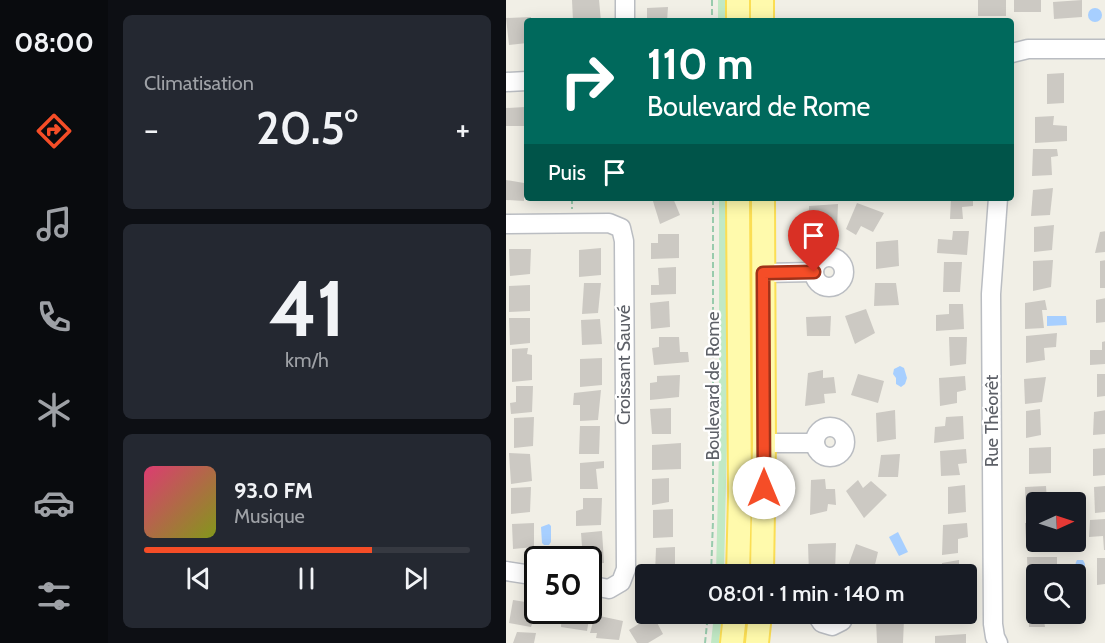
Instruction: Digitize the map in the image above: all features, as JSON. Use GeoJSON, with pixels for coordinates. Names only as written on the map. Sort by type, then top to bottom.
{"type":"FeatureCollection","features":[{"type":"Feature","properties":{"kind":"main road"},"geometry":{"type":"LineString","coordinates":[[738,0],[738,18]]}},
{"type":"Feature","properties":{"kind":"main road"},"geometry":{"type":"LineString","coordinates":[[762,0],[762,18]]}},
{"type":"Feature","properties":{"kind":"main road","name":"Boulevard de Rome"},"geometry":{"type":"LineString","coordinates":[[737,564],[740,496],[738,201]]}},
{"type":"Feature","properties":{"kind":"main road"},"geometry":{"type":"LineString","coordinates":[[762,564],[763,201]]}},
{"type":"Feature","properties":{"kind":"main road"},"geometry":{"type":"LineString","coordinates":[[732,643],[734,624]]}},
{"type":"Feature","properties":{"kind":"main road"},"geometry":{"type":"LineString","coordinates":[[757,643],[759,624]]}},
{"type":"Feature","properties":{"kind":"street"},"geometry":{"type":"LineString","coordinates":[[625,0],[625,18]]}},
{"type":"Feature","properties":{"kind":"street"},"geometry":{"type":"LineString","coordinates":[[1014,52],[1028,49],[1106,48]]}},
{"type":"Feature","properties":{"kind":"street"},"geometry":{"type":"LineString","coordinates":[[506,82],[524,81]]}},
{"type":"Feature","properties":{"kind":"street","name":"Rue Théorêt"},"geometry":{"type":"LineString","coordinates":[[998,201],[991,310],[993,624],[998,643]]}},
{"type":"Feature","properties":{"kind":"street","name":"Croissant Sauvé"},"geometry":{"type":"LineString","coordinates":[[506,224],[609,223],[621,228],[624,241],[626,569],[622,582],[609,589],[602,588]]}},
{"type":"Feature","properties":{"kind":"street"},"geometry":{"type":"LineString","coordinates":[[763,273],[814,272]]}},
{"type":"Feature","properties":{"kind":"street"},"geometry":{"type":"LineString","coordinates":[[764,443],[815,443]]}},
{"type":"Feature","properties":{"kind":"street"},"geometry":{"type":"LineString","coordinates":[[506,571],[524,574]]}},
{"type":"Feature","properties":{"kind":"path"},"geometry":{"type":"LineString","coordinates":[[712,0],[712,18]]}},
{"type":"Feature","properties":{"kind":"path"},"geometry":{"type":"LineString","coordinates":[[572,201],[572,213]]}},
{"type":"Feature","properties":{"kind":"path","name":"Boulevard de Rome"},"geometry":{"type":"LineString","coordinates":[[711,564],[713,201]]}},
{"type":"Feature","properties":{"kind":"path"},"geometry":{"type":"LineString","coordinates":[[705,643],[707,624]]}},
{"type":"Feature","properties":{"kind":"green space"},"geometry":{"type":"Polygon","coordinates":[[[718,0],[725,0],[725,18],[718,18],[718,0]]]}},
{"type":"Feature","properties":{"kind":"green space"},"geometry":{"type":"Polygon","coordinates":[[[719,201],[726,201],[727,437],[724,564],[716,564],[719,449],[719,201]]]}},
{"type":"Feature","properties":{"kind":"green space"},"geometry":{"type":"Polygon","coordinates":[[[713,624],[721,624],[719,643],[711,643],[713,624]]]}},
{"type":"Feature","properties":{"kind":"water"},"geometry":{"type":"Polygon","coordinates":[[[1092,8],[1098,8],[1102,15],[1098,22],[1092,22],[1088,18],[1088,12],[1092,8]]]}},
{"type":"Feature","properties":{"kind":"water"},"geometry":{"type":"Polygon","coordinates":[[[1047,316],[1066,316],[1067,325],[1047,326],[1047,316]]]}},
{"type":"Feature","properties":{"kind":"water"},"geometry":{"type":"Polygon","coordinates":[[[900,366],[904,368],[907,378],[901,387],[896,384],[893,374],[894,369],[900,366]]]}},
{"type":"Feature","properties":{"kind":"water"},"geometry":{"type":"Polygon","coordinates":[[[549,524],[551,542],[549,545],[544,545],[541,527],[549,524]]]}},
{"type":"Feature","properties":{"kind":"water"},"geometry":{"type":"Polygon","coordinates":[[[898,532],[908,552],[899,556],[889,537],[898,532]]]}},
{"type":"Feature","properties":{"kind":"water"},"geometry":{"type":"Polygon","coordinates":[[[1077,560],[1083,560],[1085,564],[1076,564],[1077,560]]]}},
{"type":"Feature","properties":{"kind":"building"},"geometry":{"type":"Polygon","coordinates":[[[572,0],[599,0],[601,18],[573,18],[572,0]]]}},
{"type":"Feature","properties":{"kind":"building"},"geometry":{"type":"Polygon","coordinates":[[[978,0],[1006,0],[1006,16],[978,16],[978,0]]]}},
{"type":"Feature","properties":{"kind":"building"},"geometry":{"type":"Polygon","coordinates":[[[1014,0],[1041,0],[1041,12],[1014,12],[1014,0]]]}},
{"type":"Feature","properties":{"kind":"building"},"geometry":{"type":"Polygon","coordinates":[[[1082,0],[1082,17],[1054,19],[1053,2],[1082,0]]]}},
{"type":"Feature","properties":{"kind":"building"},"geometry":{"type":"Polygon","coordinates":[[[668,7],[667,18],[647,18],[647,8],[668,7]]]}},
{"type":"Feature","properties":{"kind":"building"},"geometry":{"type":"Polygon","coordinates":[[[531,17],[524,18],[524,43],[509,45],[506,18],[531,17]]]}},
{"type":"Feature","properties":{"kind":"building"},"geometry":{"type":"Polygon","coordinates":[[[1064,73],[1064,103],[1047,104],[1047,74],[1064,73]]]}},
{"type":"Feature","properties":{"kind":"building"},"geometry":{"type":"Polygon","coordinates":[[[524,107],[524,126],[506,126],[506,108],[524,107]]]}},
{"type":"Feature","properties":{"kind":"building"},"geometry":{"type":"Polygon","coordinates":[[[1054,116],[1053,125],[1067,126],[1067,141],[1035,143],[1035,117],[1054,116]]]}},
{"type":"Feature","properties":{"kind":"building"},"geometry":{"type":"Polygon","coordinates":[[[1033,149],[1057,149],[1058,156],[1051,157],[1052,175],[1032,176],[1033,149]]]}},
{"type":"Feature","properties":{"kind":"building"},"geometry":{"type":"Polygon","coordinates":[[[506,180],[524,183],[524,201],[506,200],[506,180]]]}},
{"type":"Feature","properties":{"kind":"building"},"geometry":{"type":"Polygon","coordinates":[[[1053,188],[1050,215],[1031,216],[1033,190],[1053,188]]]}},
{"type":"Feature","properties":{"kind":"building"},"geometry":{"type":"Polygon","coordinates":[[[653,201],[674,201],[680,215],[660,224],[653,201]]]}},
{"type":"Feature","properties":{"kind":"building"},"geometry":{"type":"Polygon","coordinates":[[[951,201],[973,201],[973,206],[962,207],[963,219],[950,219],[951,201]]]}},
{"type":"Feature","properties":{"kind":"building"},"geometry":{"type":"Polygon","coordinates":[[[857,203],[884,213],[873,232],[861,226],[856,235],[846,229],[857,203]]]}},
{"type":"Feature","properties":{"kind":"building"},"geometry":{"type":"Polygon","coordinates":[[[838,204],[837,230],[822,232],[821,224],[809,224],[809,206],[838,204]]]}},
{"type":"Feature","properties":{"kind":"building"},"geometry":{"type":"Polygon","coordinates":[[[1054,225],[1052,250],[1034,252],[1034,227],[1054,225]]]}},
{"type":"Feature","properties":{"kind":"building"},"geometry":{"type":"Polygon","coordinates":[[[953,231],[969,231],[967,255],[937,253],[938,239],[952,240],[953,231]]]}},
{"type":"Feature","properties":{"kind":"building"},"geometry":{"type":"Polygon","coordinates":[[[1106,231],[1106,252],[1095,253],[1100,232],[1106,231]]]}},
{"type":"Feature","properties":{"kind":"building"},"geometry":{"type":"Polygon","coordinates":[[[658,234],[679,234],[679,258],[651,259],[651,243],[658,243],[658,234]]]}},
{"type":"Feature","properties":{"kind":"building"},"geometry":{"type":"Polygon","coordinates":[[[898,240],[899,266],[876,269],[876,242],[898,240]]]}},
{"type":"Feature","properties":{"kind":"building"},"geometry":{"type":"Polygon","coordinates":[[[601,248],[601,275],[579,277],[579,250],[601,248]]]}},
{"type":"Feature","properties":{"kind":"building"},"geometry":{"type":"Polygon","coordinates":[[[509,249],[531,249],[530,274],[510,276],[509,249]]]}},
{"type":"Feature","properties":{"kind":"building"},"geometry":{"type":"Polygon","coordinates":[[[1053,260],[1051,287],[1033,291],[1033,261],[1053,260]]]}},
{"type":"Feature","properties":{"kind":"building"},"geometry":{"type":"Polygon","coordinates":[[[1106,260],[1106,288],[1100,288],[1100,261],[1106,260]]]}},
{"type":"Feature","properties":{"kind":"building"},"geometry":{"type":"Polygon","coordinates":[[[944,262],[962,262],[960,292],[943,292],[944,262]]]}},
{"type":"Feature","properties":{"kind":"building"},"geometry":{"type":"Polygon","coordinates":[[[676,267],[676,294],[651,295],[651,285],[659,285],[658,268],[676,267]]]}},
{"type":"Feature","properties":{"kind":"building"},"geometry":{"type":"Polygon","coordinates":[[[584,283],[601,283],[598,313],[582,314],[584,283]]]}},
{"type":"Feature","properties":{"kind":"building"},"geometry":{"type":"Polygon","coordinates":[[[875,283],[896,283],[899,305],[874,306],[875,283]]]}},
{"type":"Feature","properties":{"kind":"building"},"geometry":{"type":"Polygon","coordinates":[[[530,285],[530,311],[509,312],[509,286],[530,285]]]}},
{"type":"Feature","properties":{"kind":"building"},"geometry":{"type":"Polygon","coordinates":[[[1106,298],[1106,322],[1096,323],[1096,300],[1106,298]]]}},
{"type":"Feature","properties":{"kind":"building"},"geometry":{"type":"Polygon","coordinates":[[[1045,300],[1047,310],[1042,310],[1044,328],[1025,329],[1025,303],[1045,300]]]}},
{"type":"Feature","properties":{"kind":"building"},"geometry":{"type":"Polygon","coordinates":[[[669,301],[670,327],[651,329],[650,303],[669,301]]]}},
{"type":"Feature","properties":{"kind":"building"},"geometry":{"type":"Polygon","coordinates":[[[949,304],[963,304],[964,329],[936,331],[936,315],[949,314],[949,304]]]}},
{"type":"Feature","properties":{"kind":"building"},"geometry":{"type":"Polygon","coordinates":[[[866,309],[875,333],[855,344],[845,316],[866,309]]]}},
{"type":"Feature","properties":{"kind":"building"},"geometry":{"type":"Polygon","coordinates":[[[831,316],[830,336],[807,336],[806,317],[831,316]]]}},
{"type":"Feature","properties":{"kind":"building"},"geometry":{"type":"Polygon","coordinates":[[[509,318],[530,318],[530,343],[510,345],[509,318]]]}},
{"type":"Feature","properties":{"kind":"building"},"geometry":{"type":"Polygon","coordinates":[[[600,319],[602,344],[582,345],[581,320],[600,319]]]}},
{"type":"Feature","properties":{"kind":"building"},"geometry":{"type":"Polygon","coordinates":[[[1057,333],[1056,347],[1044,348],[1045,360],[1026,363],[1026,336],[1057,333]]]}},
{"type":"Feature","properties":{"kind":"building"},"geometry":{"type":"Polygon","coordinates":[[[659,337],[679,337],[680,352],[688,352],[689,362],[654,365],[652,348],[659,347],[659,337]]]}},
{"type":"Feature","properties":{"kind":"building"},"geometry":{"type":"Polygon","coordinates":[[[949,337],[967,337],[966,364],[950,366],[949,337]]]}},
{"type":"Feature","properties":{"kind":"building"},"geometry":{"type":"Polygon","coordinates":[[[1106,341],[1106,364],[1090,365],[1090,350],[1102,350],[1102,342],[1106,341]]]}},
{"type":"Feature","properties":{"kind":"building"},"geometry":{"type":"Polygon","coordinates":[[[528,348],[527,354],[532,355],[532,380],[512,382],[512,349],[528,348]]]}},
{"type":"Feature","properties":{"kind":"building"},"geometry":{"type":"Polygon","coordinates":[[[602,358],[602,385],[580,387],[580,359],[602,358]]]}},
{"type":"Feature","properties":{"kind":"building"},"geometry":{"type":"Polygon","coordinates":[[[823,370],[823,378],[834,377],[836,393],[824,394],[825,403],[805,406],[808,373],[823,370]]]}},
{"type":"Feature","properties":{"kind":"building"},"geometry":{"type":"Polygon","coordinates":[[[858,374],[884,381],[878,403],[851,395],[858,374]]]}},
{"type":"Feature","properties":{"kind":"building"},"geometry":{"type":"Polygon","coordinates":[[[1097,374],[1106,374],[1106,396],[1097,397],[1097,374]]]}},
{"type":"Feature","properties":{"kind":"building"},"geometry":{"type":"Polygon","coordinates":[[[680,375],[679,397],[650,400],[650,383],[657,382],[657,376],[680,375]]]}},
{"type":"Feature","properties":{"kind":"building"},"geometry":{"type":"Polygon","coordinates":[[[965,376],[966,390],[957,392],[957,403],[940,406],[939,378],[965,376]]]}},
{"type":"Feature","properties":{"kind":"building"},"geometry":{"type":"Polygon","coordinates":[[[1046,377],[1042,402],[1025,404],[1024,379],[1046,377]]]}},
{"type":"Feature","properties":{"kind":"building"},"geometry":{"type":"Polygon","coordinates":[[[516,386],[533,386],[532,412],[511,414],[510,403],[516,402],[516,386]]]}},
{"type":"Feature","properties":{"kind":"building"},"geometry":{"type":"Polygon","coordinates":[[[601,390],[598,420],[580,421],[580,405],[573,405],[574,393],[601,390]]]}},
{"type":"Feature","properties":{"kind":"building"},"geometry":{"type":"Polygon","coordinates":[[[671,408],[671,434],[652,434],[650,409],[671,408]]]}},
{"type":"Feature","properties":{"kind":"building"},"geometry":{"type":"Polygon","coordinates":[[[1040,409],[1041,435],[1026,438],[1026,411],[1040,409]]]}},
{"type":"Feature","properties":{"kind":"building"},"geometry":{"type":"Polygon","coordinates":[[[895,410],[896,439],[877,442],[876,413],[895,410]]]}},
{"type":"Feature","properties":{"kind":"building"},"geometry":{"type":"Polygon","coordinates":[[[1106,410],[1106,434],[1093,435],[1094,412],[1106,410]]]}},
{"type":"Feature","properties":{"kind":"building"},"geometry":{"type":"Polygon","coordinates":[[[963,416],[964,439],[934,443],[935,427],[945,426],[946,417],[963,416]]]}},
{"type":"Feature","properties":{"kind":"building"},"geometry":{"type":"Polygon","coordinates":[[[534,417],[533,446],[514,448],[514,418],[534,417]]]}},
{"type":"Feature","properties":{"kind":"building"},"geometry":{"type":"Polygon","coordinates":[[[580,426],[600,426],[599,454],[579,454],[580,426]]]}},
{"type":"Feature","properties":{"kind":"building"},"geometry":{"type":"Polygon","coordinates":[[[681,443],[681,469],[652,470],[652,445],[681,443]]]}},
{"type":"Feature","properties":{"kind":"building"},"geometry":{"type":"Polygon","coordinates":[[[1051,447],[1051,473],[1029,474],[1029,448],[1051,447]]]}},
{"type":"Feature","properties":{"kind":"building"},"geometry":{"type":"Polygon","coordinates":[[[1106,448],[1106,475],[1093,476],[1093,449],[1106,448]]]}},
{"type":"Feature","properties":{"kind":"building"},"geometry":{"type":"Polygon","coordinates":[[[966,449],[967,463],[958,464],[960,475],[941,476],[940,451],[966,449]]]}},
{"type":"Feature","properties":{"kind":"building"},"geometry":{"type":"Polygon","coordinates":[[[509,453],[530,454],[532,481],[511,484],[509,453]]]}},
{"type":"Feature","properties":{"kind":"building"},"geometry":{"type":"Polygon","coordinates":[[[900,454],[898,477],[878,477],[881,455],[900,454]]]}},
{"type":"Feature","properties":{"kind":"building"},"geometry":{"type":"Polygon","coordinates":[[[604,461],[604,468],[596,469],[598,489],[580,489],[580,463],[604,461]]]}},
{"type":"Feature","properties":{"kind":"building"},"geometry":{"type":"Polygon","coordinates":[[[669,478],[669,502],[652,505],[652,479],[669,478]]]}},
{"type":"Feature","properties":{"kind":"building"},"geometry":{"type":"Polygon","coordinates":[[[825,479],[826,489],[835,489],[836,505],[828,504],[827,511],[810,515],[811,480],[825,479]]]}},
{"type":"Feature","properties":{"kind":"building"},"geometry":{"type":"Polygon","coordinates":[[[858,480],[863,488],[871,481],[887,495],[864,518],[846,491],[858,480]]]}},
{"type":"Feature","properties":{"kind":"building"},"geometry":{"type":"Polygon","coordinates":[[[965,485],[966,512],[948,514],[948,487],[965,485]]]}},
{"type":"Feature","properties":{"kind":"building"},"geometry":{"type":"Polygon","coordinates":[[[1046,486],[1046,492],[1026,492],[1026,517],[1025,487],[1046,486]]]}},
{"type":"Feature","properties":{"kind":"building"},"geometry":{"type":"Polygon","coordinates":[[[1106,486],[1106,512],[1095,513],[1094,487],[1106,486]]]}},
{"type":"Feature","properties":{"kind":"building"},"geometry":{"type":"Polygon","coordinates":[[[531,487],[530,512],[511,514],[511,488],[531,487]]]}},
{"type":"Feature","properties":{"kind":"building"},"geometry":{"type":"Polygon","coordinates":[[[583,498],[602,498],[601,525],[576,526],[576,511],[583,509],[583,498]]]}},
{"type":"Feature","properties":{"kind":"building"},"geometry":{"type":"Polygon","coordinates":[[[673,509],[673,537],[653,538],[653,510],[673,509]]]}},
{"type":"Feature","properties":{"kind":"building"},"geometry":{"type":"Polygon","coordinates":[[[1106,519],[1106,550],[1104,550],[1103,536],[1089,537],[1090,520],[1106,519]]]}},
{"type":"Feature","properties":{"kind":"building"},"geometry":{"type":"Polygon","coordinates":[[[534,523],[534,546],[513,549],[512,524],[534,523]]]}},
{"type":"Feature","properties":{"kind":"building"},"geometry":{"type":"Polygon","coordinates":[[[967,523],[968,537],[958,539],[958,553],[942,555],[943,525],[967,523]]]}},
{"type":"Feature","properties":{"kind":"building"},"geometry":{"type":"Polygon","coordinates":[[[602,531],[604,563],[602,563],[602,546],[582,546],[581,533],[602,531]]]}},
{"type":"Feature","properties":{"kind":"building"},"geometry":{"type":"Polygon","coordinates":[[[836,543],[835,564],[809,564],[808,544],[836,543]]]}},
{"type":"Feature","properties":{"kind":"building"},"geometry":{"type":"Polygon","coordinates":[[[856,544],[878,552],[875,564],[849,564],[856,544]]]}},
{"type":"Feature","properties":{"kind":"building"},"geometry":{"type":"Polygon","coordinates":[[[675,547],[675,564],[655,564],[656,548],[675,547]]]}},
{"type":"Feature","properties":{"kind":"building"},"geometry":{"type":"Polygon","coordinates":[[[1027,557],[1057,557],[1057,564],[1027,564],[1027,557]]]}},
{"type":"Feature","properties":{"kind":"building"},"geometry":{"type":"Polygon","coordinates":[[[1097,558],[1106,558],[1106,584],[1097,585],[1097,558]]]}},
{"type":"Feature","properties":{"kind":"building"},"geometry":{"type":"Polygon","coordinates":[[[959,560],[959,564],[942,563],[959,560]]]}},
{"type":"Feature","properties":{"kind":"building"},"geometry":{"type":"Polygon","coordinates":[[[513,600],[524,602],[524,624],[532,624],[531,627],[509,623],[513,600]]]}},
{"type":"Feature","properties":{"kind":"building"},"geometry":{"type":"Polygon","coordinates":[[[602,616],[623,621],[619,640],[596,638],[597,633],[590,633],[592,624],[602,624],[602,616]]]}},
{"type":"Feature","properties":{"kind":"building"},"geometry":{"type":"Polygon","coordinates":[[[561,624],[588,624],[587,631],[561,627],[561,624]]]}},
{"type":"Feature","properties":{"kind":"building"},"geometry":{"type":"Polygon","coordinates":[[[639,624],[658,624],[663,634],[648,643],[637,643],[629,630],[639,624]]]}},
{"type":"Feature","properties":{"kind":"building"},"geometry":{"type":"Polygon","coordinates":[[[876,624],[904,624],[903,643],[877,643],[876,624]]]}},
{"type":"Feature","properties":{"kind":"building"},"geometry":{"type":"Polygon","coordinates":[[[1029,624],[1045,624],[1045,627],[1029,627],[1029,624]]]}},
{"type":"Feature","properties":{"kind":"building"},"geometry":{"type":"Polygon","coordinates":[[[517,632],[536,633],[534,643],[513,643],[517,632]]]}},
{"type":"Feature","properties":{"kind":"building"},"geometry":{"type":"Polygon","coordinates":[[[966,634],[966,643],[935,643],[935,636],[966,634]]]}},
{"type":"Feature","properties":{"kind":"route"},"geometry":{"type":"LineString","coordinates":[[764,488],[763,273],[814,272]]}}]}
